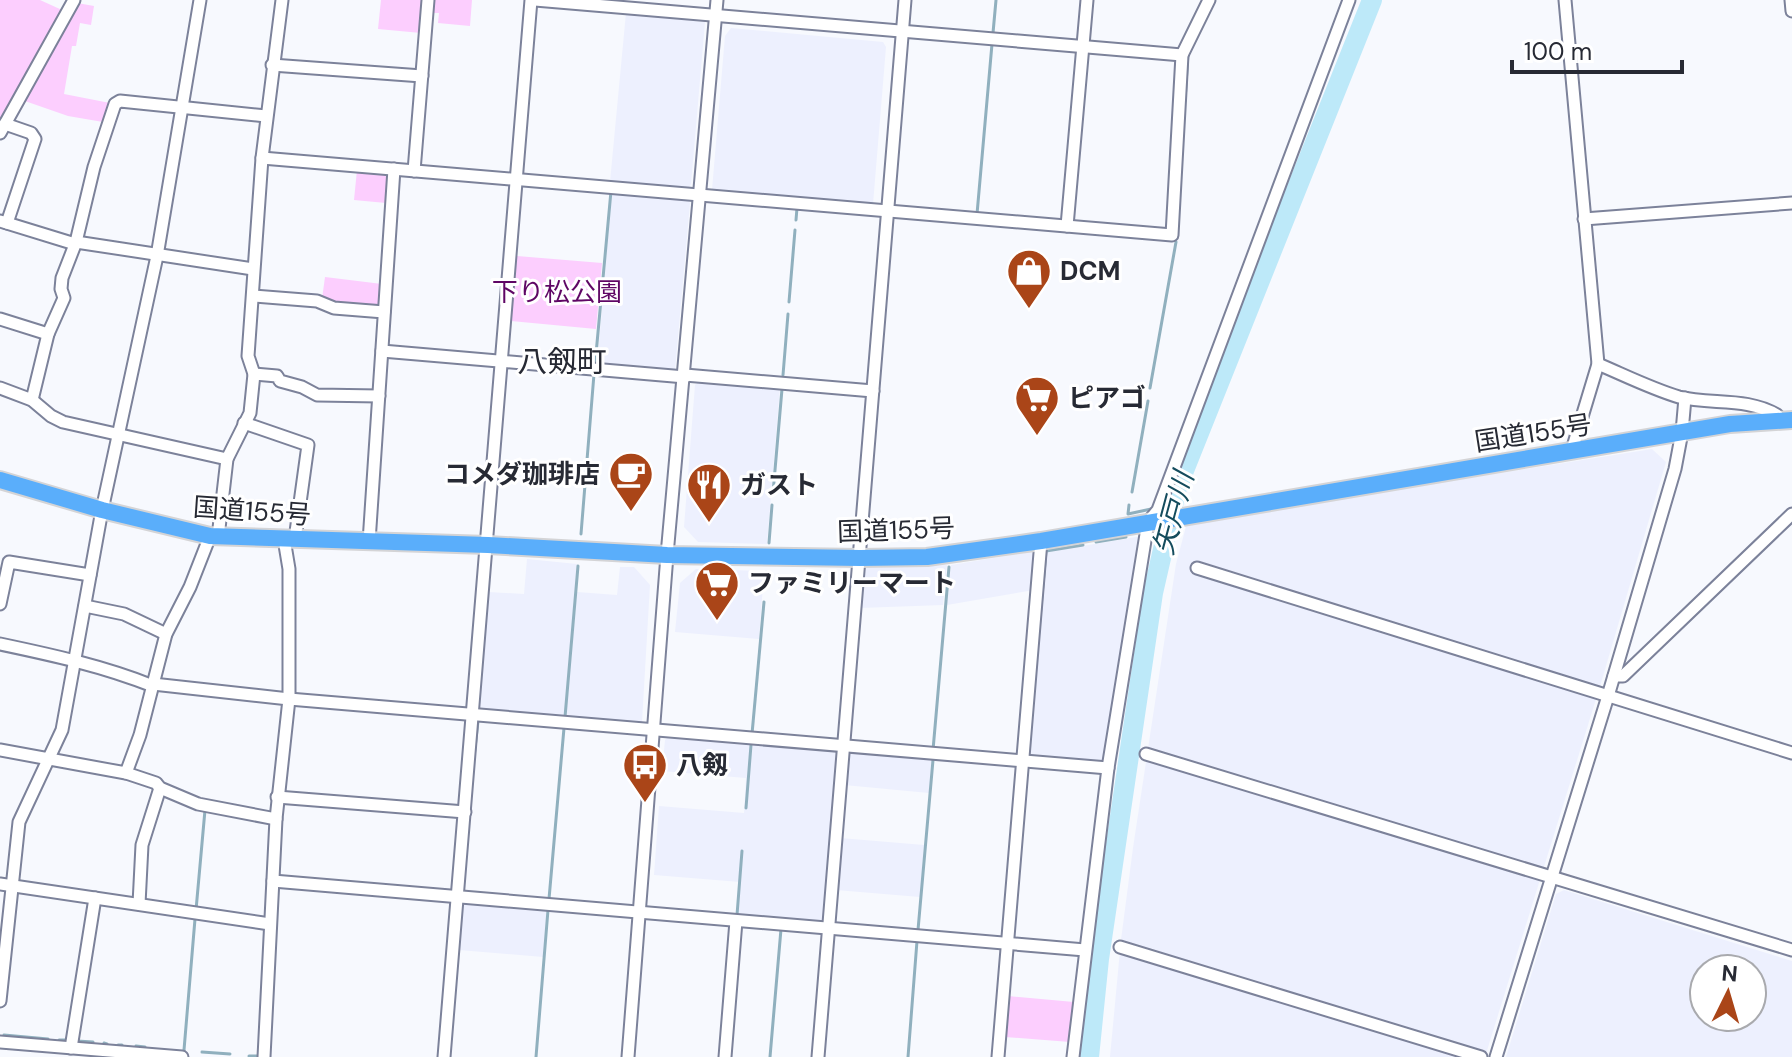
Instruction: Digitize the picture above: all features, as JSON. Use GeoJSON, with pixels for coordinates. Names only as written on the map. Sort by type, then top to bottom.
{"type":"FeatureCollection","features":[{"type":"Feature","properties":{"kind":"highway","name":"国道155号"},"geometry":{"type":"LineString","coordinates":[[0,480],[102,510],[214,536],[488,545],[667,555],[927,557],[1041,541],[1730,424],[1785,420]]}},
{"type":"Feature","properties":{"kind":"street"},"geometry":{"type":"LineString","coordinates":[[74,0],[2,128],[31,133],[35,139],[4,222],[75,243],[253,269]]}},
{"type":"Feature","properties":{"kind":"street"},"geometry":{"type":"LineString","coordinates":[[0,1001],[5,884],[19,822],[62,730],[102,510],[157,256],[200,0]]}},
{"type":"Feature","properties":{"kind":"street"},"geometry":{"type":"LineString","coordinates":[[126,773],[140,735],[166,634],[214,536],[227,459],[250,413],[254,374],[248,356],[253,269],[266,116],[282,0]]}},
{"type":"Feature","properties":{"kind":"street"},"geometry":{"type":"LineString","coordinates":[[414,171],[428,0]]}},
{"type":"Feature","properties":{"kind":"street"},"geometry":{"type":"LineString","coordinates":[[444,1057],[533,0],[1182,55]]}},
{"type":"Feature","properties":{"kind":"street"},"geometry":{"type":"LineString","coordinates":[[628,1057],[667,555],[717,0]]}},
{"type":"Feature","properties":{"kind":"street"},"geometry":{"type":"LineString","coordinates":[[818,1057],[905,0]]}},
{"type":"Feature","properties":{"kind":"street"},"geometry":{"type":"LineString","coordinates":[[1067,226],[1087,0]]}},
{"type":"Feature","properties":{"kind":"street"},"geometry":{"type":"LineString","coordinates":[[262,158],[1172,235],[1182,55],[1209,0]]}},
{"type":"Feature","properties":{"kind":"street"},"geometry":{"type":"LineString","coordinates":[[1073,1057],[1108,768],[1151,521],[1158,510],[1349,0]]}},
{"type":"Feature","properties":{"kind":"street"},"geometry":{"type":"LineString","coordinates":[[1565,0],[1598,364],[1572,450]]}},
{"type":"Feature","properties":{"kind":"street"},"geometry":{"type":"LineString","coordinates":[[1791,0],[1792,11]]}},
{"type":"Feature","properties":{"kind":"street"},"geometry":{"type":"LineString","coordinates":[[272,65],[422,76]]}},
{"type":"Feature","properties":{"kind":"street"},"geometry":{"type":"LineString","coordinates":[[32,400],[48,334],[64,298],[62,278],[115,104],[120,101],[266,116]]}},
{"type":"Feature","properties":{"kind":"street"},"geometry":{"type":"LineString","coordinates":[[369,542],[394,169]]}},
{"type":"Feature","properties":{"kind":"street"},"geometry":{"type":"LineString","coordinates":[[1584,219],[1792,203]]}},
{"type":"Feature","properties":{"kind":"street"},"geometry":{"type":"LineString","coordinates":[[253,296],[317,301],[334,308],[384,312]]}},
{"type":"Feature","properties":{"kind":"street"},"geometry":{"type":"LineString","coordinates":[[0,319],[48,334]]}},
{"type":"Feature","properties":{"kind":"street"},"geometry":{"type":"LineString","coordinates":[[382,351],[873,391]]}},
{"type":"Feature","properties":{"kind":"street"},"geometry":{"type":"LineString","coordinates":[[1598,364],[1685,398],[1743,404],[1771,411],[1785,420]]}},
{"type":"Feature","properties":{"kind":"street"},"geometry":{"type":"LineString","coordinates":[[254,374],[277,376],[280,381],[317,395],[379,396]]}},
{"type":"Feature","properties":{"kind":"street"},"geometry":{"type":"LineString","coordinates":[[0,388],[32,400],[63,422],[227,459]]}},
{"type":"Feature","properties":{"kind":"street"},"geometry":{"type":"LineString","coordinates":[[1496,1057],[1675,469],[1685,398]]}},
{"type":"Feature","properties":{"kind":"street"},"geometry":{"type":"LineString","coordinates":[[244,423],[308,445],[290,539],[289,699],[277,797],[264,1057]]}},
{"type":"Feature","properties":{"kind":"street"},"geometry":{"type":"LineString","coordinates":[[1614,676],[1623,676],[1792,514]]}},
{"type":"Feature","properties":{"kind":"street"},"geometry":{"type":"LineString","coordinates":[[998,1057],[1041,541]]}},
{"type":"Feature","properties":{"kind":"street"},"geometry":{"type":"LineString","coordinates":[[0,604],[9,562],[90,575]]}},
{"type":"Feature","properties":{"kind":"street"},"geometry":{"type":"LineString","coordinates":[[1197,568],[1792,753]]}},
{"type":"Feature","properties":{"kind":"street"},"geometry":{"type":"LineString","coordinates":[[85,606],[124,614],[166,634]]}},
{"type":"Feature","properties":{"kind":"street"},"geometry":{"type":"LineString","coordinates":[[0,644],[75,660],[153,685],[654,731],[1108,768]]}},
{"type":"Feature","properties":{"kind":"street"},"geometry":{"type":"LineString","coordinates":[[0,750],[126,773],[156,783],[160,788],[198,804],[276,819]]}},
{"type":"Feature","properties":{"kind":"street"},"geometry":{"type":"LineString","coordinates":[[1146,754],[1792,950]]}},
{"type":"Feature","properties":{"kind":"street"},"geometry":{"type":"LineString","coordinates":[[139,904],[142,845],[160,788]]}},
{"type":"Feature","properties":{"kind":"street"},"geometry":{"type":"LineString","coordinates":[[277,797],[465,812]]}},
{"type":"Feature","properties":{"kind":"street"},"geometry":{"type":"LineString","coordinates":[[273,881],[1085,950]]}},
{"type":"Feature","properties":{"kind":"street"},"geometry":{"type":"LineString","coordinates":[[5,884],[270,924]]}},
{"type":"Feature","properties":{"kind":"street"},"geometry":{"type":"LineString","coordinates":[[71,1048],[95,898]]}},
{"type":"Feature","properties":{"kind":"street"},"geometry":{"type":"LineString","coordinates":[[725,1057],[736,921]]}},
{"type":"Feature","properties":{"kind":"street"},"geometry":{"type":"LineString","coordinates":[[1120,947],[1481,1057]]}},
{"type":"Feature","properties":{"kind":"street"},"geometry":{"type":"LineString","coordinates":[[0,1042],[182,1057]]}},
{"type":"Feature","properties":{"kind":"shaded area"},"geometry":{"type":"Polygon","coordinates":[[[626,13],[705,22],[691,184],[688,189],[610,182],[626,13]]]}},
{"type":"Feature","properties":{"kind":"shaded area"},"geometry":{"type":"Polygon","coordinates":[[[731,28],[883,42],[886,47],[873,204],[712,190],[725,36],[731,28]]]}},
{"type":"Feature","properties":{"kind":"shaded area"},"geometry":{"type":"Polygon","coordinates":[[[612,193],[687,199],[690,203],[675,370],[672,373],[597,366],[612,193]]]}},
{"type":"Feature","properties":{"kind":"shaded area"},"geometry":{"type":"Polygon","coordinates":[[[699,381],[780,388],[767,544],[698,542],[684,527],[695,385],[699,381]]]}},
{"type":"Feature","properties":{"kind":"shaded area"},"geometry":{"type":"Polygon","coordinates":[[[1652,449],[1666,462],[1485,1057],[1110,1057],[1133,848],[1176,564],[1187,523],[1652,449]]]}},
{"type":"Feature","properties":{"kind":"shaded area"},"geometry":{"type":"Polygon","coordinates":[[[1142,536],[1105,763],[1029,756],[1047,552],[1142,536]]]}},
{"type":"Feature","properties":{"kind":"shaded area"},"geometry":{"type":"Polygon","coordinates":[[[1037,551],[1034,590],[947,605],[951,565],[1037,551]]]}},
{"type":"Feature","properties":{"kind":"shaded area"},"geometry":{"type":"Polygon","coordinates":[[[527,559],[577,564],[564,718],[478,711],[488,592],[524,594],[527,559]]]}},
{"type":"Feature","properties":{"kind":"shaded area"},"geometry":{"type":"Polygon","coordinates":[[[947,565],[943,605],[860,608],[863,568],[947,565]]]}},
{"type":"Feature","properties":{"kind":"shaded area"},"geometry":{"type":"Polygon","coordinates":[[[620,567],[634,567],[650,585],[642,722],[639,726],[566,718],[577,592],[617,595],[620,567]]]}},
{"type":"Feature","properties":{"kind":"shaded area"},"geometry":{"type":"Polygon","coordinates":[[[696,569],[764,571],[759,639],[675,632],[680,583],[696,569]]]}},
{"type":"Feature","properties":{"kind":"shaded area"},"geometry":{"type":"Polygon","coordinates":[[[669,736],[835,751],[839,755],[823,924],[738,915],[740,882],[654,875],[659,806],[744,813],[746,778],[662,771],[665,740],[669,736]]]}},
{"type":"Feature","properties":{"kind":"shaded area"},"geometry":{"type":"Polygon","coordinates":[[[847,751],[932,759],[929,793],[844,785],[847,751]]]}},
{"type":"Feature","properties":{"kind":"shaded area"},"geometry":{"type":"Polygon","coordinates":[[[840,838],[924,845],[920,897],[836,890],[840,838]]]}},
{"type":"Feature","properties":{"kind":"shaded area"},"geometry":{"type":"Polygon","coordinates":[[[1564,890],[1766,953],[1688,953],[1688,1033],[1768,1033],[1768,954],[1792,961],[1792,1057],[1506,1057],[1556,894],[1564,890]]]}},
{"type":"Feature","properties":{"kind":"shaded area"},"geometry":{"type":"Polygon","coordinates":[[[464,901],[547,908],[543,957],[459,950],[464,901]]]}},
{"type":"Feature","properties":{"kind":"green space"},"geometry":{"type":"Polygon","coordinates":[[[0,0],[40,0],[62,10],[0,122],[0,0]]]}},
{"type":"Feature","properties":{"kind":"green space"},"geometry":{"type":"Polygon","coordinates":[[[381,0],[424,0],[421,33],[378,29],[381,0]]]}},
{"type":"Feature","properties":{"kind":"green space"},"geometry":{"type":"Polygon","coordinates":[[[432,0],[472,0],[470,26],[438,23],[439,13],[431,13],[432,0]]]}},
{"type":"Feature","properties":{"kind":"green space"},"geometry":{"type":"Polygon","coordinates":[[[77,3],[94,6],[91,25],[80,23],[76,46],[72,46],[64,94],[110,103],[107,119],[103,122],[68,116],[22,100],[77,3]]]}},
{"type":"Feature","properties":{"kind":"green space"},"geometry":{"type":"Polygon","coordinates":[[[357,170],[387,173],[386,203],[354,200],[357,170]]]}},
{"type":"Feature","properties":{"kind":"green space","name":"下り松公園"},"geometry":{"type":"Polygon","coordinates":[[[517,256],[602,263],[596,329],[511,321],[517,256]]]}},
{"type":"Feature","properties":{"kind":"green space"},"geometry":{"type":"Polygon","coordinates":[[[325,277],[382,284],[378,307],[333,304],[322,299],[325,277]]]}},
{"type":"Feature","properties":{"kind":"green space"},"geometry":{"type":"Polygon","coordinates":[[[1008,996],[1074,1002],[1070,1042],[1005,1037],[1008,996]]]}},
{"type":"Feature","properties":{"kind":"waterway"},"geometry":{"type":"LineString","coordinates":[[993,33],[996,0]]}},
{"type":"Feature","properties":{"kind":"waterway","name":"矢戸川"},"geometry":{"type":"LineString","coordinates":[[1089,1057],[1099,959],[1153,593],[1177,488],[1372,0]]}},
{"type":"Feature","properties":{"kind":"waterway"},"geometry":{"type":"LineString","coordinates":[[977,214],[992,44]]}},
{"type":"Feature","properties":{"kind":"waterway"},"geometry":{"type":"LineString","coordinates":[[1185,101],[1188,53]]}},
{"type":"Feature","properties":{"kind":"waterway"},"geometry":{"type":"LineString","coordinates":[[595,365],[611,191]]}},
{"type":"Feature","properties":{"kind":"waterway"},"geometry":{"type":"LineString","coordinates":[[796,220],[797,208]]}},
{"type":"Feature","properties":{"kind":"waterway"},"geometry":{"type":"LineString","coordinates":[[789,302],[795,230]]}},
{"type":"Feature","properties":{"kind":"waterway"},"geometry":{"type":"LineString","coordinates":[[1150,388],[1176,242]]}},
{"type":"Feature","properties":{"kind":"waterway"},"geometry":{"type":"LineString","coordinates":[[783,375],[788,314]]}},
{"type":"Feature","properties":{"kind":"waterway"},"geometry":{"type":"LineString","coordinates":[[581,534],[594,374]]}},
{"type":"Feature","properties":{"kind":"waterway"},"geometry":{"type":"LineString","coordinates":[[773,493],[782,389]]}},
{"type":"Feature","properties":{"kind":"waterway"},"geometry":{"type":"LineString","coordinates":[[1132,492],[1148,401]]}},
{"type":"Feature","properties":{"kind":"waterway"},"geometry":{"type":"LineString","coordinates":[[769,543],[772,505]]}},
{"type":"Feature","properties":{"kind":"waterway"},"geometry":{"type":"LineString","coordinates":[[1129,505],[1128,514],[1151,509]]}},
{"type":"Feature","properties":{"kind":"waterway"},"geometry":{"type":"LineString","coordinates":[[1096,542],[1126,537]]}},
{"type":"Feature","properties":{"kind":"waterway"},"geometry":{"type":"LineString","coordinates":[[1037,651],[1046,551],[1083,545]]}},
{"type":"Feature","properties":{"kind":"waterway"},"geometry":{"type":"LineString","coordinates":[[565,717],[578,566]]}},
{"type":"Feature","properties":{"kind":"waterway"},"geometry":{"type":"LineString","coordinates":[[933,750],[949,567]]}},
{"type":"Feature","properties":{"kind":"waterway"},"geometry":{"type":"LineString","coordinates":[[752,734],[764,602]]}},
{"type":"Feature","properties":{"kind":"waterway"},"geometry":{"type":"LineString","coordinates":[[474,757],[478,721]]}},
{"type":"Feature","properties":{"kind":"waterway"},"geometry":{"type":"LineString","coordinates":[[549,899],[564,728]]}},
{"type":"Feature","properties":{"kind":"waterway"},"geometry":{"type":"LineString","coordinates":[[746,808],[751,745]]}},
{"type":"Feature","properties":{"kind":"waterway"},"geometry":{"type":"LineString","coordinates":[[918,930],[933,760]]}},
{"type":"Feature","properties":{"kind":"waterway"},"geometry":{"type":"LineString","coordinates":[[196,910],[205,810]]}},
{"type":"Feature","properties":{"kind":"waterway"},"geometry":{"type":"LineString","coordinates":[[737,915],[742,851]]}},
{"type":"Feature","properties":{"kind":"waterway"},"geometry":{"type":"LineString","coordinates":[[536,1057],[548,910]]}},
{"type":"Feature","properties":{"kind":"waterway"},"geometry":{"type":"LineString","coordinates":[[184,1050],[195,919]]}},
{"type":"Feature","properties":{"kind":"waterway"},"geometry":{"type":"LineString","coordinates":[[770,1057],[781,929]]}},
{"type":"Feature","properties":{"kind":"waterway"},"geometry":{"type":"LineString","coordinates":[[908,1057],[917,941]]}},
{"type":"Feature","properties":{"kind":"waterway"},"geometry":{"type":"LineString","coordinates":[[4,1035],[48,1039]]}},
{"type":"Feature","properties":{"kind":"waterway"},"geometry":{"type":"LineString","coordinates":[[59,1040],[66,1040]]}},
{"type":"Feature","properties":{"kind":"waterway"},"geometry":{"type":"LineString","coordinates":[[77,1041],[93,1042]]}},
{"type":"Feature","properties":{"kind":"waterway"},"geometry":{"type":"LineString","coordinates":[[136,1046],[145,1047]]}},
{"type":"Feature","properties":{"kind":"waterway"},"geometry":{"type":"LineString","coordinates":[[202,1052],[230,1054]]}},
{"type":"Feature","properties":{"kind":"waterway"},"geometry":{"type":"LineString","coordinates":[[249,1056],[257,1056]]}},
{"type":"Feature","properties":{"kind":"place","name":"DCM"},"geometry":{"type":"Point","coordinates":[1029,310]}},
{"type":"Feature","properties":{"kind":"place","name":"ピアゴ"},"geometry":{"type":"Point","coordinates":[1037,437]}},
{"type":"Feature","properties":{"kind":"place","name":"コメダ珈琲店"},"geometry":{"type":"Point","coordinates":[631,513]}},
{"type":"Feature","properties":{"kind":"place","name":"ガスト"},"geometry":{"type":"Point","coordinates":[709,524]}},
{"type":"Feature","properties":{"kind":"place","name":"ファミリーマート"},"geometry":{"type":"Point","coordinates":[717,622]}},
{"type":"Feature","properties":{"kind":"place","name":"八剱"},"geometry":{"type":"Point","coordinates":[645,804]}},
{"type":"Feature","properties":{"kind":"district","name":"八剱町"},"geometry":{"type":"Point","coordinates":[562,362]}}]}
